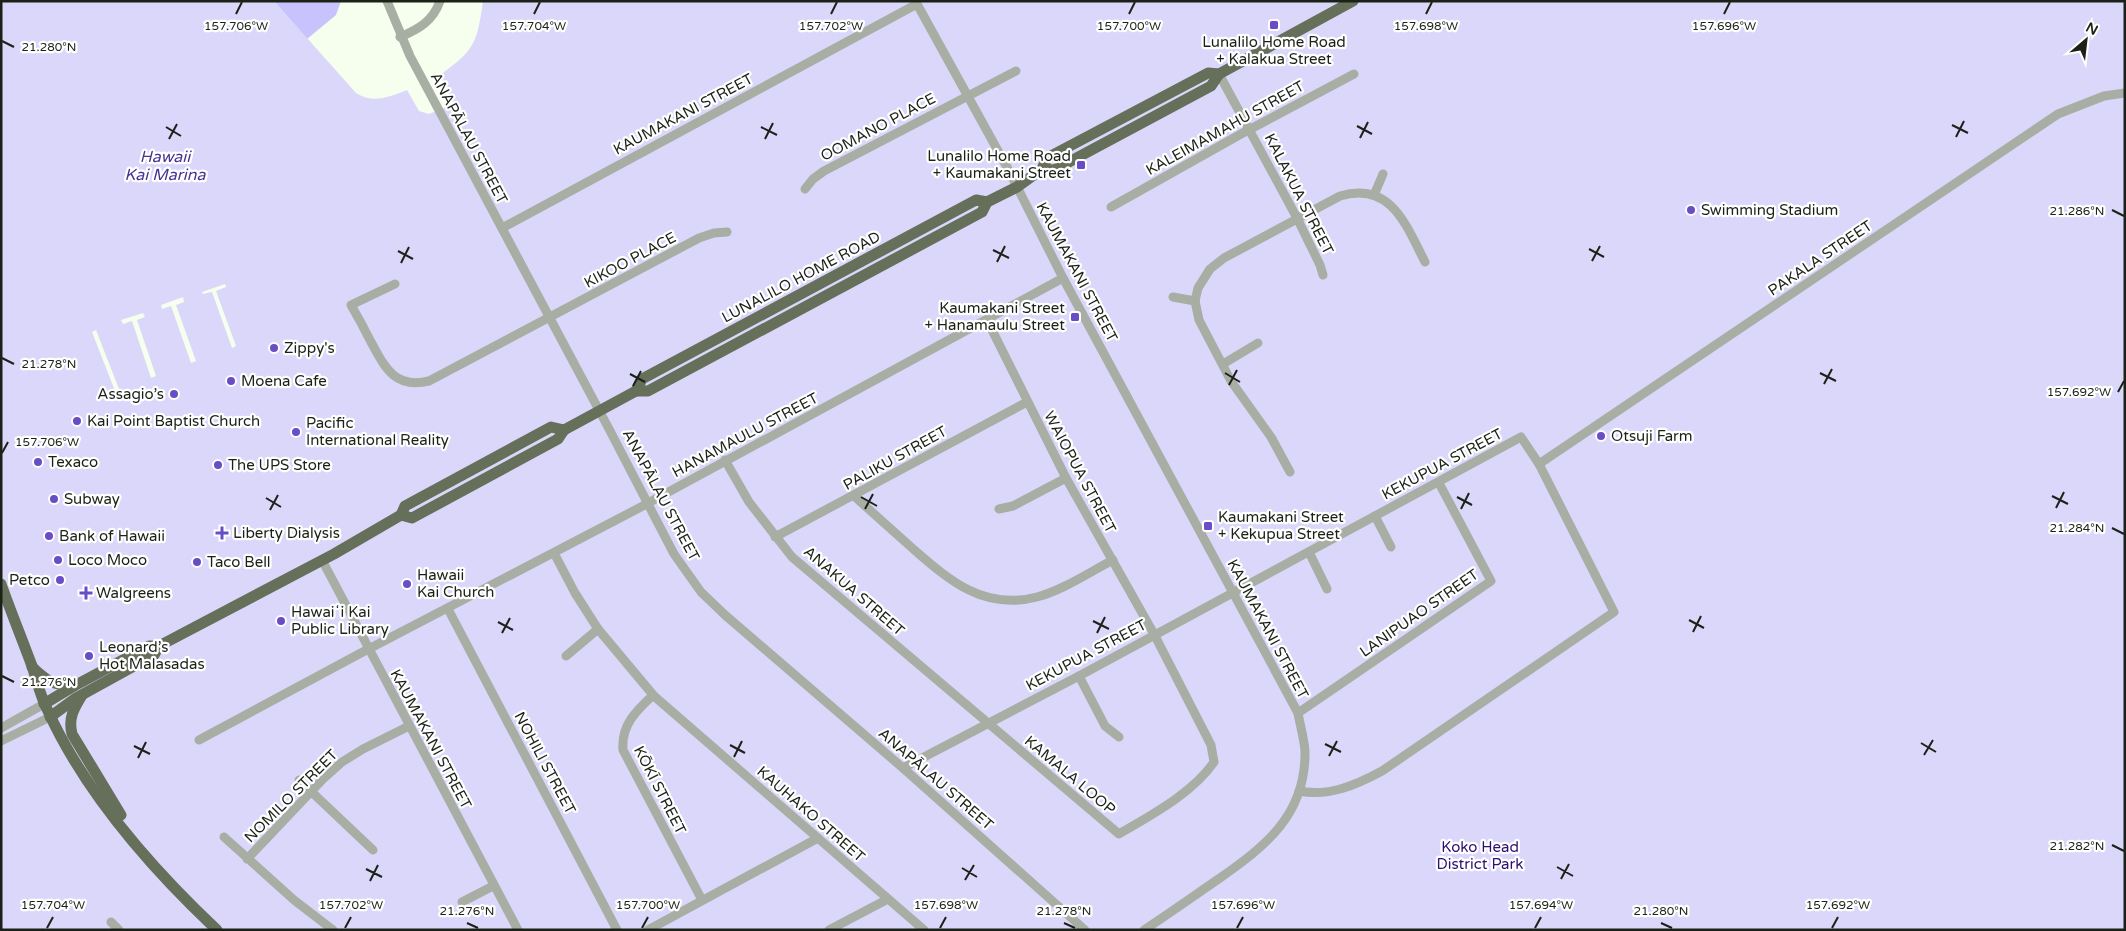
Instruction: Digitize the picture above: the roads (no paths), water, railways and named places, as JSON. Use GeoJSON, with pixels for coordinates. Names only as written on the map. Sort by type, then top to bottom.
{"type":"FeatureCollection","features":[{"type":"Feature","properties":{"kind":"main road","name":"LUNALILO HOME ROAD"},"geometry":{"type":"LineString","coordinates":[[44,704],[149,646],[159,646],[322,560],[401,515],[405,506],[551,428],[564,430],[600,411],[636,391],[642,379],[976,200],[988,202],[1017,187],[1042,169],[1054,170],[1211,86],[1219,74],[1353,1]]}},
{"type":"Feature","properties":{"kind":"main road"},"geometry":{"type":"LineString","coordinates":[[1,584],[44,704],[69,750],[104,805],[186,901],[217,930]]}},
{"type":"Feature","properties":{"kind":"main road","name":"LUNALILO HOME ROAD"},"geometry":{"type":"LineString","coordinates":[[50,717],[82,695],[154,655],[159,646]]}},
{"type":"Feature","properties":{"kind":"main road"},"geometry":{"type":"LineString","coordinates":[[32,667],[49,682],[74,686]]}},
{"type":"Feature","properties":{"kind":"main road"},"geometry":{"type":"LineString","coordinates":[[82,695],[72,712],[70,721],[72,734],[150,860]]}},
{"type":"Feature","properties":{"kind":"street","name":"ANAPĀLAU STREET"},"geometry":{"type":"LineString","coordinates":[[387,1],[400,37],[549,319],[600,411],[674,554],[701,592],[1086,930]]}},
{"type":"Feature","properties":{"kind":"street"},"geometry":{"type":"LineString","coordinates":[[400,37],[426,23],[434,14],[440,1]]}},
{"type":"Feature","properties":{"kind":"street","name":"KAUMAKANI STREET"},"geometry":{"type":"LineString","coordinates":[[502,228],[916,4],[968,95],[1064,278],[1298,713],[1305,751],[1299,791],[1293,807],[1260,849],[1144,930]]}},
{"type":"Feature","properties":{"kind":"street","name":"OOMANO PLACE"},"geometry":{"type":"LineString","coordinates":[[805,189],[824,170],[1016,71]]}},
{"type":"Feature","properties":{"kind":"street","name":"KALAKUA STREET"},"geometry":{"type":"LineString","coordinates":[[1219,74],[1297,218],[1324,275]]}},
{"type":"Feature","properties":{"kind":"street","name":"KALEIMAMAHU STREET"},"geometry":{"type":"LineString","coordinates":[[1111,208],[1250,129],[1354,74]]}},
{"type":"Feature","properties":{"kind":"street","name":"PAKALA STREET"},"geometry":{"type":"LineString","coordinates":[[1538,464],[2058,114],[2096,99],[2125,93]]}},
{"type":"Feature","properties":{"kind":"street"},"geometry":{"type":"LineString","coordinates":[[1374,195],[1383,174]]}},
{"type":"Feature","properties":{"kind":"street"},"geometry":{"type":"LineString","coordinates":[[1290,472],[1271,437],[1240,394],[1199,320],[1196,302],[1202,280],[1216,263],[1340,196],[1355,192],[1374,195],[1386,201],[1398,212],[1425,262]]}},
{"type":"Feature","properties":{"kind":"street","name":"KIKOO PLACE"},"geometry":{"type":"LineString","coordinates":[[395,284],[351,305],[385,367],[395,377],[408,382],[429,381],[699,238],[714,233],[726,232]]}},
{"type":"Feature","properties":{"kind":"street","name":"HANAMAULU STREET"},"geometry":{"type":"LineString","coordinates":[[199,740],[648,503],[1064,278]]}},
{"type":"Feature","properties":{"kind":"street"},"geometry":{"type":"LineString","coordinates":[[1173,297],[1196,302]]}},
{"type":"Feature","properties":{"kind":"street","name":"WAIOPUA STREET"},"geometry":{"type":"LineString","coordinates":[[987,320],[1066,478],[1154,634]]}},
{"type":"Feature","properties":{"kind":"street"},"geometry":{"type":"LineString","coordinates":[[1223,364],[1258,343]]}},
{"type":"Feature","properties":{"kind":"street","name":"PALIKU STREET"},"geometry":{"type":"LineString","coordinates":[[776,537],[1027,402]]}},
{"type":"Feature","properties":{"kind":"street","name":"KEKUPUA STREET"},"geometry":{"type":"LineString","coordinates":[[903,768],[1079,676],[1521,437],[1538,464],[1614,612],[1382,771],[1361,782],[1339,790],[1314,794],[1299,791]]}},
{"type":"Feature","properties":{"kind":"street","name":"ANAKUA STREET"},"geometry":{"type":"LineString","coordinates":[[725,460],[749,502],[792,557],[986,724]]}},
{"type":"Feature","properties":{"kind":"street"},"geometry":{"type":"LineString","coordinates":[[999,509],[1013,506],[1066,478]]}},
{"type":"Feature","properties":{"kind":"street","name":"LANIPUAO STREET"},"geometry":{"type":"LineString","coordinates":[[1298,713],[1491,581],[1439,483]]}},
{"type":"Feature","properties":{"kind":"street"},"geometry":{"type":"LineString","coordinates":[[854,496],[945,576],[967,590],[983,596],[1009,600],[1035,597],[1060,588],[1113,560]]}},
{"type":"Feature","properties":{"kind":"street"},"geometry":{"type":"LineString","coordinates":[[1375,516],[1391,546]]}},
{"type":"Feature","properties":{"kind":"street"},"geometry":{"type":"LineString","coordinates":[[1309,552],[1327,589]]}},
{"type":"Feature","properties":{"kind":"street","name":"KAUHAKO STREET"},"geometry":{"type":"LineString","coordinates":[[554,553],[574,593],[598,629],[653,695],[924,930]]}},
{"type":"Feature","properties":{"kind":"street","name":"KAUMAKANI STREET"},"geometry":{"type":"LineString","coordinates":[[322,560],[408,726],[518,930]]}},
{"type":"Feature","properties":{"kind":"street","name":"NOHILI STREET"},"geometry":{"type":"LineString","coordinates":[[448,609],[617,930]]}},
{"type":"Feature","properties":{"kind":"street"},"geometry":{"type":"LineString","coordinates":[[566,656],[598,629]]}},
{"type":"Feature","properties":{"kind":"street","name":"KAMALA LOOP"},"geometry":{"type":"LineString","coordinates":[[986,724],[1119,834],[1155,813],[1204,776],[1214,762],[1211,745],[1154,634]]}},
{"type":"Feature","properties":{"kind":"street"},"geometry":{"type":"LineString","coordinates":[[1079,676],[1105,726],[1119,737]]}},
{"type":"Feature","properties":{"kind":"street","name":"KŌKĪ STREET"},"geometry":{"type":"LineString","coordinates":[[653,695],[629,721],[624,735],[622,750],[702,900]]}},
{"type":"Feature","properties":{"kind":"street","name":"LUNALILO HOME ROAD"},"geometry":{"type":"LineString","coordinates":[[1,728],[44,704]]}},
{"type":"Feature","properties":{"kind":"street","name":"LUNALILO HOME ROAD"},"geometry":{"type":"LineString","coordinates":[[1,741],[50,717]]}},
{"type":"Feature","properties":{"kind":"street","name":"NOMILO STREET"},"geometry":{"type":"LineString","coordinates":[[247,859],[333,770],[352,755],[408,726]]}},
{"type":"Feature","properties":{"kind":"street"},"geometry":{"type":"LineString","coordinates":[[299,780],[373,850]]}},
{"type":"Feature","properties":{"kind":"street"},"geometry":{"type":"LineString","coordinates":[[224,837],[294,900],[333,930]]}},
{"type":"Feature","properties":{"kind":"street"},"geometry":{"type":"LineString","coordinates":[[648,930],[818,838]]}},
{"type":"Feature","properties":{"kind":"street"},"geometry":{"type":"LineString","coordinates":[[462,902],[493,886]]}},
{"type":"Feature","properties":{"kind":"street"},"geometry":{"type":"LineString","coordinates":[[829,930],[888,899]]}},
{"type":"Feature","properties":{"kind":"street"},"geometry":{"type":"LineString","coordinates":[[112,922],[118,930]]}},
{"type":"Feature","properties":{"kind":"water","name":"Hawaii Kai Marina"},"geometry":{"type":"Polygon","coordinates":[[[1,1],[274,1],[356,93],[375,99],[388,97],[407,90],[419,111],[429,114],[444,108],[450,96],[440,75],[461,59],[472,44],[479,27],[483,1],[2125,1],[2125,930],[1,930],[1,1]]]}},
{"type":"Feature","properties":{"kind":"place","name":"Lunalilo Home Road + Kalakua Street"},"geometry":{"type":"Point","coordinates":[1274,25]}},
{"type":"Feature","properties":{"kind":"place","name":"Lunalilo Home Road + Kaumakani Street"},"geometry":{"type":"Point","coordinates":[1081,165]}},
{"type":"Feature","properties":{"kind":"place","name":"Swimming Stadium"},"geometry":{"type":"Point","coordinates":[1691,210]}},
{"type":"Feature","properties":{"kind":"place","name":"Kaumakani Street + Hanamaulu Street"},"geometry":{"type":"Point","coordinates":[1075,317]}},
{"type":"Feature","properties":{"kind":"place","name":"Zippy's"},"geometry":{"type":"Point","coordinates":[274,348]}},
{"type":"Feature","properties":{"kind":"place","name":"Moena Cafe"},"geometry":{"type":"Point","coordinates":[231,381]}},
{"type":"Feature","properties":{"kind":"place","name":"Assagio’s"},"geometry":{"type":"Point","coordinates":[174,394]}},
{"type":"Feature","properties":{"kind":"place","name":"Kai Point Baptist Church"},"geometry":{"type":"Point","coordinates":[77,421]}},
{"type":"Feature","properties":{"kind":"place","name":"Pacific International Reality"},"geometry":{"type":"Point","coordinates":[296,432]}},
{"type":"Feature","properties":{"kind":"place","name":"Otsuji Farm"},"geometry":{"type":"Point","coordinates":[1601,436]}},
{"type":"Feature","properties":{"kind":"place","name":"Texaco"},"geometry":{"type":"Point","coordinates":[38,462]}},
{"type":"Feature","properties":{"kind":"place","name":"The UPS Store"},"geometry":{"type":"Point","coordinates":[218,465]}},
{"type":"Feature","properties":{"kind":"place","name":"Subway"},"geometry":{"type":"Point","coordinates":[54,499]}},
{"type":"Feature","properties":{"kind":"place","name":"Kaumakani Street + Kekupua Street"},"geometry":{"type":"Point","coordinates":[1208,526]}},
{"type":"Feature","properties":{"kind":"place","name":"Liberty Dialysis"},"geometry":{"type":"Point","coordinates":[222,533]}},
{"type":"Feature","properties":{"kind":"place","name":"Bank of Hawaii"},"geometry":{"type":"Point","coordinates":[49,536]}},
{"type":"Feature","properties":{"kind":"place","name":"Loco Moco"},"geometry":{"type":"Point","coordinates":[58,560]}},
{"type":"Feature","properties":{"kind":"place","name":"Taco Bell"},"geometry":{"type":"Point","coordinates":[197,562]}},
{"type":"Feature","properties":{"kind":"place","name":"Petco"},"geometry":{"type":"Point","coordinates":[60,580]}},
{"type":"Feature","properties":{"kind":"place","name":"Hawaii Kai Church"},"geometry":{"type":"Point","coordinates":[407,584]}},
{"type":"Feature","properties":{"kind":"place","name":"Walgreens"},"geometry":{"type":"Point","coordinates":[86,593]}},
{"type":"Feature","properties":{"kind":"place","name":"Hawaiʻi Kai Public Library"},"geometry":{"type":"Point","coordinates":[281,621]}},
{"type":"Feature","properties":{"kind":"place","name":"Leonard’s Hot Malasadas"},"geometry":{"type":"Point","coordinates":[89,656]}},
{"type":"Feature","properties":{"kind":"park label","name":"Koko Head District Park"},"geometry":{"type":"Point","coordinates":[1480,856]}}]}
